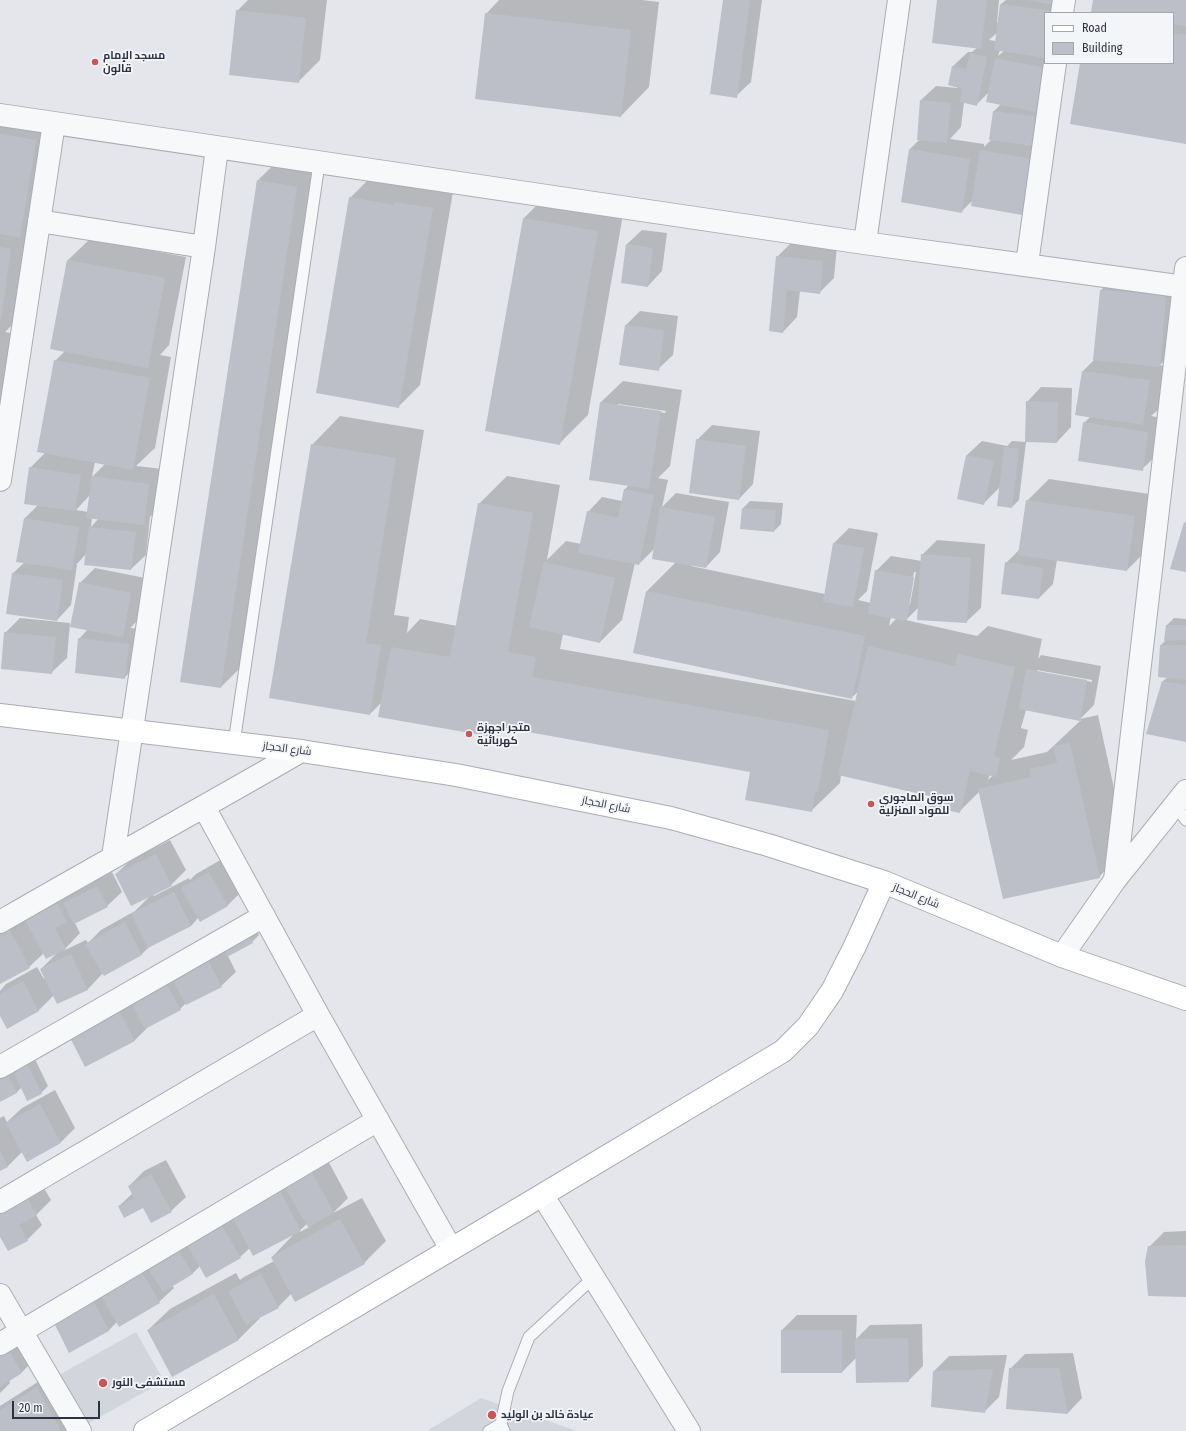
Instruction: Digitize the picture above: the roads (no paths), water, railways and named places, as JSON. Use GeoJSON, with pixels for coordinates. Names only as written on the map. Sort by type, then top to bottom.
{"type":"FeatureCollection","features":[{"type":"Feature","properties":{"kind":"main road","name":"شارع الحجاز"},"geometry":{"type":"LineString","coordinates":[[0,715],[301,751],[456,775],[671,818],[768,845],[884,882],[1062,956],[1186,999]]}},
{"type":"Feature","properties":{"kind":"main road"},"geometry":{"type":"LineString","coordinates":[[145,1431],[543,1196],[783,1051],[808,1026],[832,991],[854,948],[884,882]]}},
{"type":"Feature","properties":{"kind":"street"},"geometry":{"type":"LineString","coordinates":[[865,243],[899,0]]}},
{"type":"Feature","properties":{"kind":"street"},"geometry":{"type":"LineString","coordinates":[[1062,12],[1064,0]]}},
{"type":"Feature","properties":{"kind":"street"},"geometry":{"type":"LineString","coordinates":[[1027,264],[1055,64]]}},
{"type":"Feature","properties":{"kind":"street"},"geometry":{"type":"LineString","coordinates":[[0,115],[319,164],[865,243],[1027,264],[1185,281],[1115,880]]}},
{"type":"Feature","properties":{"kind":"street"},"geometry":{"type":"LineString","coordinates":[[0,480],[54,123]]}},
{"type":"Feature","properties":{"kind":"street"},"geometry":{"type":"LineString","coordinates":[[113,856],[204,246],[217,148]]}},
{"type":"Feature","properties":{"kind":"street"},"geometry":{"type":"LineString","coordinates":[[39,221],[204,246]]}},
{"type":"Feature","properties":{"kind":"street"},"geometry":{"type":"LineString","coordinates":[[0,922],[113,856],[204,807],[301,751]]}},
{"type":"Feature","properties":{"kind":"street"},"geometry":{"type":"LineString","coordinates":[[1062,956],[1115,880],[1182,805]]}},
{"type":"Feature","properties":{"kind":"street"},"geometry":{"type":"LineString","coordinates":[[204,807],[318,1015],[451,1249]]}},
{"type":"Feature","properties":{"kind":"street"},"geometry":{"type":"LineString","coordinates":[[0,1067],[264,916]]}},
{"type":"Feature","properties":{"kind":"street"},"geometry":{"type":"LineString","coordinates":[[0,1202],[318,1015]]}},
{"type":"Feature","properties":{"kind":"street"},"geometry":{"type":"LineString","coordinates":[[0,1344],[378,1120]]}},
{"type":"Feature","properties":{"kind":"street"},"geometry":{"type":"LineString","coordinates":[[543,1196],[689,1431]]}},
{"type":"Feature","properties":{"kind":"street"},"geometry":{"type":"LineString","coordinates":[[0,1295],[80,1431]]}},
{"type":"Feature","properties":{"kind":"lane"},"geometry":{"type":"LineString","coordinates":[[234,743],[319,164]]}},
{"type":"Feature","properties":{"kind":"lane"},"geometry":{"type":"LineString","coordinates":[[489,1431],[502,1428],[508,1391],[529,1337],[593,1278]]}},
{"type":"Feature","properties":{"kind":"place","name":"مسجد الإمام قالون"},"geometry":{"type":"Point","coordinates":[95,62]}},
{"type":"Feature","properties":{"kind":"place","name":"متجر اجهزة كهربائية"},"geometry":{"type":"Point","coordinates":[469,734]}},
{"type":"Feature","properties":{"kind":"place","name":"سوق الماجوري للمواد المنزلية"},"geometry":{"type":"Point","coordinates":[871,804]}},
{"type":"Feature","properties":{"kind":"place","name":"مستشفى النور"},"geometry":{"type":"Point","coordinates":[103,1383]}},
{"type":"Feature","properties":{"kind":"place","name":"عيادة خالد بن الوليد"},"geometry":{"type":"Point","coordinates":[492,1415]}}]}
